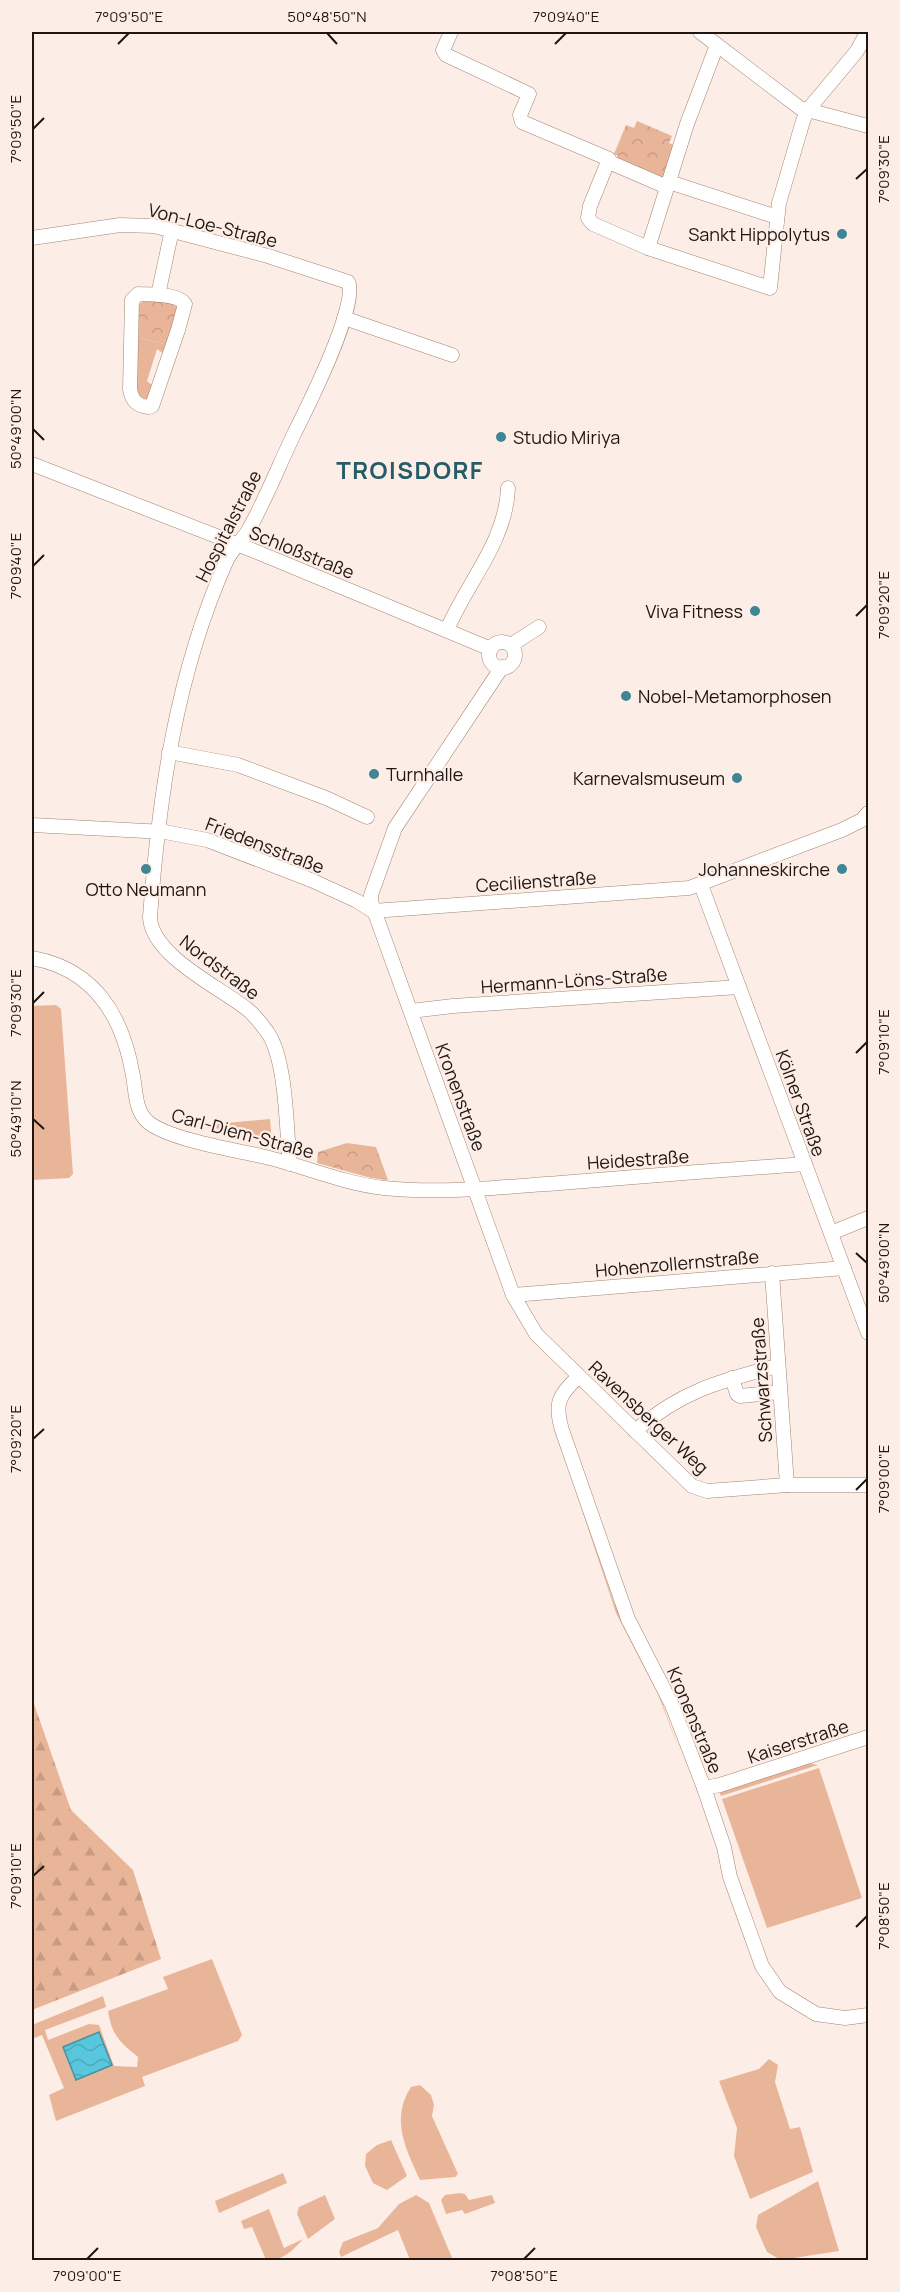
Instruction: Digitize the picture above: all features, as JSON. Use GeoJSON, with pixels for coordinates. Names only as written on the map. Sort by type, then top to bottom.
{"type":"FeatureCollection","features":[{"type":"Feature","properties":{"kind":"street"},"geometry":{"type":"LineString","coordinates":[[451,32],[444,46],[444,53],[529,94],[520,115],[522,122],[668,185],[777,217]]}},
{"type":"Feature","properties":{"kind":"street"},"geometry":{"type":"LineString","coordinates":[[700,32],[793,104],[807,111],[868,126]]}},
{"type":"Feature","properties":{"kind":"street"},"geometry":{"type":"LineString","coordinates":[[609,161],[590,206],[588,218],[593,224],[648,248],[770,288],[777,217],[792,155],[807,111],[858,51],[865,36]]}},
{"type":"Feature","properties":{"kind":"street"},"geometry":{"type":"LineString","coordinates":[[648,248],[717,45]]}},
{"type":"Feature","properties":{"kind":"street","name":"Von-Loe-Straße"},"geometry":{"type":"LineString","coordinates":[[32,238],[120,225],[154,226],[348,282]]}},
{"type":"Feature","properties":{"kind":"street"},"geometry":{"type":"LineString","coordinates":[[158,295],[172,230]]}},
{"type":"Feature","properties":{"kind":"street","name":"Hospitalstraße"},"geometry":{"type":"LineString","coordinates":[[157,832],[178,703],[203,621],[225,563],[251,526],[312,397],[344,318],[350,298],[348,282]]}},
{"type":"Feature","properties":{"kind":"street"},"geometry":{"type":"LineString","coordinates":[[138,294],[158,295],[181,299],[185,304],[152,406],[147,407],[133,400],[130,389],[132,300],[138,294]]}},
{"type":"Feature","properties":{"kind":"street"},"geometry":{"type":"LineString","coordinates":[[344,318],[452,355]]}},
{"type":"Feature","properties":{"kind":"street","name":"Schloßstraße"},"geometry":{"type":"LineString","coordinates":[[32,464],[238,545],[490,649]]}},
{"type":"Feature","properties":{"kind":"street"},"geometry":{"type":"LineString","coordinates":[[447,630],[499,532],[507,506],[508,488]]}},
{"type":"Feature","properties":{"kind":"street"},"geometry":{"type":"LineString","coordinates":[[511,645],[539,627]]}},
{"type":"Feature","properties":{"kind":"street"},"geometry":{"type":"LineString","coordinates":[[502,667],[492,662],[490,649],[502,642],[511,645]]}},
{"type":"Feature","properties":{"kind":"street"},"geometry":{"type":"LineString","coordinates":[[373,910],[371,895],[395,828],[502,667],[513,661],[514,653],[511,645]]}},
{"type":"Feature","properties":{"kind":"street"},"geometry":{"type":"LineString","coordinates":[[170,752],[238,765],[326,798],[367,817]]}},
{"type":"Feature","properties":{"kind":"street","name":"Cecilienstraße"},"geometry":{"type":"LineString","coordinates":[[373,910],[689,888],[842,830],[866,818]]}},
{"type":"Feature","properties":{"kind":"street","name":"Friedensstraße"},"geometry":{"type":"LineString","coordinates":[[32,825],[182,834],[228,847],[330,889],[373,910]]}},
{"type":"Feature","properties":{"kind":"street","name":"Nordstraße"},"geometry":{"type":"LineString","coordinates":[[157,832],[150,926],[155,938],[168,952],[248,1010],[268,1034],[280,1066],[290,1164]]}},
{"type":"Feature","properties":{"kind":"street","name":"Kölner Straße"},"geometry":{"type":"LineString","coordinates":[[701,885],[868,1333]]}},
{"type":"Feature","properties":{"kind":"street","name":"Kronenstraße"},"geometry":{"type":"LineString","coordinates":[[373,910],[513,1296]]}},
{"type":"Feature","properties":{"kind":"street","name":"Carl-Diem-Straße"},"geometry":{"type":"LineString","coordinates":[[32,958],[71,972],[88,982],[102,998],[125,1039],[140,1112],[157,1129],[382,1188],[474,1189]]}},
{"type":"Feature","properties":{"kind":"street","name":"Hermann-Löns-Straße"},"geometry":{"type":"LineString","coordinates":[[411,1011],[453,1006],[740,987]]}},
{"type":"Feature","properties":{"kind":"street","name":"Heidestraße"},"geometry":{"type":"LineString","coordinates":[[474,1189],[805,1164]]}},
{"type":"Feature","properties":{"kind":"street"},"geometry":{"type":"LineString","coordinates":[[831,1233],[868,1218]]}},
{"type":"Feature","properties":{"kind":"street","name":"Hohenzollernstraße"},"geometry":{"type":"LineString","coordinates":[[513,1296],[844,1268]]}},
{"type":"Feature","properties":{"kind":"street","name":"Schwarzstraße"},"geometry":{"type":"LineString","coordinates":[[772,1273],[787,1485]]}},
{"type":"Feature","properties":{"kind":"street","name":"Ravensberger Weg"},"geometry":{"type":"LineString","coordinates":[[513,1296],[536,1334],[687,1483],[698,1489],[707,1491],[787,1485],[868,1485]]}},
{"type":"Feature","properties":{"kind":"street"},"geometry":{"type":"LineString","coordinates":[[635,1431],[669,1404],[708,1386],[777,1366]]}},
{"type":"Feature","properties":{"kind":"street","name":"Kronenstraße"},"geometry":{"type":"LineString","coordinates":[[579,1377],[558,1401],[557,1412],[562,1430],[628,1619],[668,1697],[705,1788],[724,1846],[730,1877],[762,1966],[773,1983],[789,1999],[816,2014],[845,2018],[868,2015]]}},
{"type":"Feature","properties":{"kind":"street"},"geometry":{"type":"LineString","coordinates":[[732,1378],[737,1394],[740,1396],[780,1392]]}},
{"type":"Feature","properties":{"kind":"street","name":"Kaiserstraße"},"geometry":{"type":"LineString","coordinates":[[705,1788],[868,1737]]}},
{"type":"Feature","properties":{"kind":"green space"},"geometry":{"type":"Polygon","coordinates":[[[637,121],[672,136],[669,143],[676,146],[662,179],[617,160],[618,156],[614,154],[626,125],[634,128],[637,121]]]}},
{"type":"Feature","properties":{"kind":"green space"},"geometry":{"type":"Polygon","coordinates":[[[146,300],[170,303],[178,308],[168,345],[136,337],[137,310],[146,300]]]}},
{"type":"Feature","properties":{"kind":"green space"},"geometry":{"type":"Polygon","coordinates":[[[136,337],[168,345],[164,354],[157,349],[147,381],[154,387],[146,400],[141,400],[136,395],[136,337]]]}},
{"type":"Feature","properties":{"kind":"green space"},"geometry":{"type":"Polygon","coordinates":[[[56,1005],[61,1009],[73,1174],[69,1178],[32,1180],[32,1006],[56,1005]]]}},
{"type":"Feature","properties":{"kind":"green space"},"geometry":{"type":"Polygon","coordinates":[[[270,1119],[272,1143],[204,1125],[270,1119]]]}},
{"type":"Feature","properties":{"kind":"green space"},"geometry":{"type":"Polygon","coordinates":[[[347,1143],[376,1147],[388,1180],[371,1178],[317,1163],[318,1152],[347,1143]]]}},
{"type":"Feature","properties":{"kind":"green space"},"geometry":{"type":"Polygon","coordinates":[[[560,1443],[614,1603],[659,1694],[681,1755],[658,1694],[616,1613],[560,1443]]]}},
{"type":"Feature","properties":{"kind":"green space"},"geometry":{"type":"Polygon","coordinates":[[[32,1698],[71,1810],[133,1870],[161,1959],[32,2010],[32,1698]]]}},
{"type":"Feature","properties":{"kind":"green space"},"geometry":{"type":"Polygon","coordinates":[[[808,1763],[818,1765],[721,1796],[719,1791],[808,1763]]]}},
{"type":"Feature","properties":{"kind":"green space"},"geometry":{"type":"Polygon","coordinates":[[[819,1768],[862,1898],[767,1928],[722,1799],[819,1768]]]}},
{"type":"Feature","properties":{"kind":"green space"},"geometry":{"type":"Polygon","coordinates":[[[212,1959],[242,2035],[238,2041],[142,2077],[145,2086],[56,2121],[49,2095],[64,2088],[42,2035],[32,2039],[32,2025],[103,1996],[106,2007],[45,2030],[48,2040],[89,2024],[99,2025],[114,2066],[137,2067],[138,2057],[118,2038],[112,2027],[108,2011],[168,1989],[163,1977],[212,1959]]]}},
{"type":"Feature","properties":{"kind":"green space"},"geometry":{"type":"Polygon","coordinates":[[[769,2059],[778,2065],[775,2082],[790,2129],[800,2127],[813,2172],[750,2199],[734,2156],[737,2128],[719,2081],[759,2069],[769,2059]]]}},
{"type":"Feature","properties":{"kind":"green space"},"geometry":{"type":"Polygon","coordinates":[[[420,2085],[431,2095],[434,2105],[432,2116],[458,2174],[455,2177],[420,2180],[405,2145],[401,2122],[405,2099],[411,2087],[420,2085]]]}},
{"type":"Feature","properties":{"kind":"green space"},"geometry":{"type":"Polygon","coordinates":[[[391,2140],[407,2176],[387,2190],[373,2183],[365,2166],[366,2154],[377,2145],[391,2140]]]}},
{"type":"Feature","properties":{"kind":"green space"},"geometry":{"type":"Polygon","coordinates":[[[283,2173],[287,2183],[219,2213],[215,2201],[283,2173]]]}},
{"type":"Feature","properties":{"kind":"green space"},"geometry":{"type":"Polygon","coordinates":[[[818,2181],[839,2251],[781,2260],[767,2252],[756,2227],[758,2215],[818,2181]]]}},
{"type":"Feature","properties":{"kind":"green space"},"geometry":{"type":"Polygon","coordinates":[[[465,2194],[469,2200],[492,2195],[495,2203],[465,2214],[462,2210],[446,2214],[441,2200],[445,2195],[465,2194]]]}},
{"type":"Feature","properties":{"kind":"green space"},"geometry":{"type":"Polygon","coordinates":[[[325,2195],[335,2219],[308,2239],[297,2214],[299,2207],[325,2195]]]}},
{"type":"Feature","properties":{"kind":"green space"},"geometry":{"type":"Polygon","coordinates":[[[416,2195],[429,2203],[453,2260],[410,2260],[398,2230],[341,2257],[339,2252],[343,2242],[378,2228],[399,2204],[416,2195]]]}},
{"type":"Feature","properties":{"kind":"green space"},"geometry":{"type":"Polygon","coordinates":[[[269,2209],[284,2248],[303,2239],[287,2254],[277,2259],[266,2260],[252,2227],[244,2229],[241,2221],[269,2209]]]}},
{"type":"Feature","properties":{"kind":"water"},"geometry":{"type":"Polygon","coordinates":[[[99,2032],[112,2065],[76,2080],[63,2047],[99,2032]]]}},
{"type":"Feature","properties":{"kind":"place","name":"Sankt Hippolytus"},"geometry":{"type":"Point","coordinates":[842,234]}},
{"type":"Feature","properties":{"kind":"place","name":"Studio Miriya"},"geometry":{"type":"Point","coordinates":[501,437]}},
{"type":"Feature","properties":{"kind":"place","name":"Viva Fitness"},"geometry":{"type":"Point","coordinates":[755,611]}},
{"type":"Feature","properties":{"kind":"place","name":"Nobel-Metamorphosen"},"geometry":{"type":"Point","coordinates":[626,696]}},
{"type":"Feature","properties":{"kind":"place","name":"Turnhalle"},"geometry":{"type":"Point","coordinates":[374,774]}},
{"type":"Feature","properties":{"kind":"place","name":"Karnevalsmuseum"},"geometry":{"type":"Point","coordinates":[737,778]}},
{"type":"Feature","properties":{"kind":"place","name":"Otto Neumann"},"geometry":{"type":"Point","coordinates":[146,869]}},
{"type":"Feature","properties":{"kind":"place","name":"Johanneskirche"},"geometry":{"type":"Point","coordinates":[842,869]}},
{"type":"Feature","properties":{"kind":"district","name":"TROISDORF"},"geometry":{"type":"Point","coordinates":[410,469]}}]}
